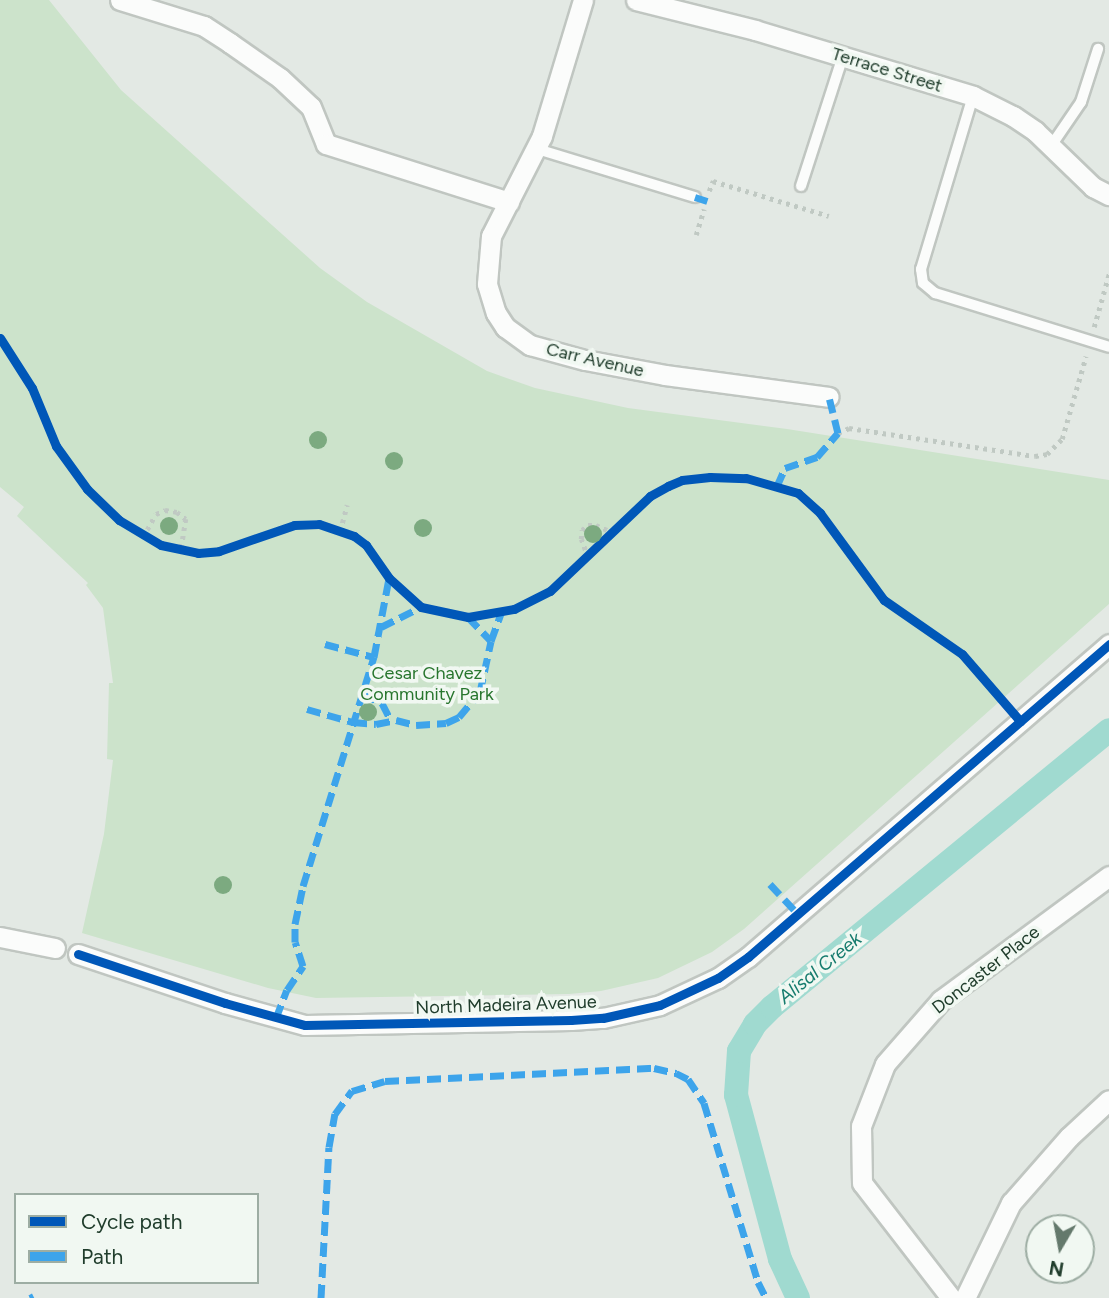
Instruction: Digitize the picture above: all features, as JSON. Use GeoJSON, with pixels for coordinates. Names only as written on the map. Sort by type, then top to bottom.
{"type":"FeatureCollection","features":[{"type":"Feature","properties":{"kind":"street"},"geometry":{"type":"LineString","coordinates":[[120,0],[204,26],[280,78],[311,107],[326,144],[509,202]]}},
{"type":"Feature","properties":{"kind":"street","name":"Carr Avenue"},"geometry":{"type":"LineString","coordinates":[[583,0],[537,149],[491,236],[487,284],[496,313],[516,337],[548,351],[665,375],[829,397]]}},
{"type":"Feature","properties":{"kind":"street","name":"Terrace Street"},"geometry":{"type":"LineString","coordinates":[[636,0],[844,56],[973,96],[1013,116],[1051,146],[1093,187],[1109,195]]}},
{"type":"Feature","properties":{"kind":"street","name":"North Madeira Avenue"},"geometry":{"type":"LineString","coordinates":[[78,954],[225,1003],[305,1025],[571,1020],[612,1016],[660,1006],[718,978],[748,957],[1109,644]]}},
{"type":"Feature","properties":{"kind":"street","name":"Doncaster Place"},"geometry":{"type":"LineString","coordinates":[[951,1298],[862,1183],[861,1126],[885,1064],[942,1000],[1109,876]]}},
{"type":"Feature","properties":{"kind":"street"},"geometry":{"type":"LineString","coordinates":[[0,937],[55,947]]}},
{"type":"Feature","properties":{"kind":"street"},"geometry":{"type":"LineString","coordinates":[[965,1298],[1012,1203],[1069,1137],[1109,1100]]}},
{"type":"Feature","properties":{"kind":"lane"},"geometry":{"type":"LineString","coordinates":[[1051,146],[1081,102],[1098,49]]}},
{"type":"Feature","properties":{"kind":"lane"},"geometry":{"type":"LineString","coordinates":[[801,186],[844,56]]}},
{"type":"Feature","properties":{"kind":"lane"},"geometry":{"type":"LineString","coordinates":[[973,96],[921,269],[923,283],[935,293],[1109,347]]}},
{"type":"Feature","properties":{"kind":"lane"},"geometry":{"type":"LineString","coordinates":[[537,149],[695,197]]}},
{"type":"Feature","properties":{"kind":"path"},"geometry":{"type":"LineString","coordinates":[[696,235],[713,181],[829,216]]}},
{"type":"Feature","properties":{"kind":"path"},"geometry":{"type":"LineString","coordinates":[[838,433],[849,428],[1035,456],[1056,448],[1062,439],[1078,385]]}},
{"type":"Feature","properties":{"kind":"path"},"geometry":{"type":"LineString","coordinates":[[340,531],[347,505]]}},
{"type":"Feature","properties":{"kind":"path"},"geometry":{"type":"LineString","coordinates":[[143,536],[156,514],[165,510],[177,512],[186,519],[186,551],[171,548]]}},
{"type":"Feature","properties":{"kind":"path"},"geometry":{"type":"LineString","coordinates":[[604,541],[622,523]]}},
{"type":"Feature","properties":{"kind":"path"},"geometry":{"type":"LineString","coordinates":[[588,558],[581,540],[582,530],[588,525],[596,525],[612,532]]}},
{"type":"Feature","properties":{"kind":"path"},"geometry":{"type":"LineString","coordinates":[[330,528],[354,536]]}},
{"type":"Feature","properties":{"kind":"path"},"geometry":{"type":"LineString","coordinates":[[579,566],[596,549]]}},
{"type":"Feature","properties":{"kind":"green space","name":"Cesar Chavez Community Park"},"geometry":{"type":"Polygon","coordinates":[[[0,0],[49,0],[121,90],[320,268],[367,302],[487,371],[535,388],[628,408],[787,429],[1109,480],[1109,604],[744,929],[712,952],[658,978],[601,991],[569,994],[316,998],[268,988],[82,933],[104,834],[113,760],[107,759],[109,683],[113,683],[103,608],[86,585],[88,583],[17,516],[24,507],[0,487],[0,0]]]}},
{"type":"Feature","properties":{"kind":"waterway","name":"Alisal Creek"},"geometry":{"type":"LineString","coordinates":[[798,1298],[780,1259],[736,1095],[739,1051],[755,1024],[772,1007],[1109,730]]}},
{"type":"Feature","properties":{"kind":"marked path"},"geometry":{"type":"LineString","coordinates":[[695,197],[707,201]]}},
{"type":"Feature","properties":{"kind":"marked path"},"geometry":{"type":"LineString","coordinates":[[777,486],[785,468],[817,457],[838,433],[829,397]]}},
{"type":"Feature","properties":{"kind":"marked path"},"geometry":{"type":"LineString","coordinates":[[276,1018],[287,990],[303,966],[295,942],[295,924],[303,886],[374,657],[389,578]]}},
{"type":"Feature","properties":{"kind":"marked path"},"geometry":{"type":"LineString","coordinates":[[381,627],[421,607]]}},
{"type":"Feature","properties":{"kind":"marked path"},"geometry":{"type":"LineString","coordinates":[[307,709],[353,722],[376,724],[396,720],[416,725],[446,723],[459,717],[480,692],[491,641],[501,613]]}},
{"type":"Feature","properties":{"kind":"marked path"},"geometry":{"type":"LineString","coordinates":[[468,617],[491,641]]}},
{"type":"Feature","properties":{"kind":"marked path"},"geometry":{"type":"LineString","coordinates":[[325,644],[374,657]]}},
{"type":"Feature","properties":{"kind":"marked path"},"geometry":{"type":"LineString","coordinates":[[362,694],[382,703],[391,721]]}},
{"type":"Feature","properties":{"kind":"marked path"},"geometry":{"type":"LineString","coordinates":[[770,884],[798,914]]}},
{"type":"Feature","properties":{"kind":"marked path"},"geometry":{"type":"LineString","coordinates":[[321,1298],[329,1147],[335,1114],[352,1091],[385,1081],[654,1068],[688,1079],[704,1103],[758,1282],[766,1298]]}},
{"type":"Feature","properties":{"kind":"marked path"},"geometry":{"type":"LineString","coordinates":[[30,1298],[34,1296]]}},
{"type":"Feature","properties":{"kind":"cycle path"},"geometry":{"type":"LineString","coordinates":[[0,338],[32,388],[56,446],[87,489],[119,520],[161,545],[198,553],[219,551],[294,525],[319,524],[354,536],[366,545],[389,578],[421,607],[468,617],[514,609],[550,591],[650,496],[668,486],[682,480],[710,477],[746,478],[798,493],[820,513],[884,600],[962,654],[1020,721]]}},
{"type":"Feature","properties":{"kind":"cycle path"},"geometry":{"type":"LineString","coordinates":[[78,954],[225,1003],[305,1025],[571,1020],[603,1018],[660,1005],[718,978],[748,957],[1109,644]]}}]}
